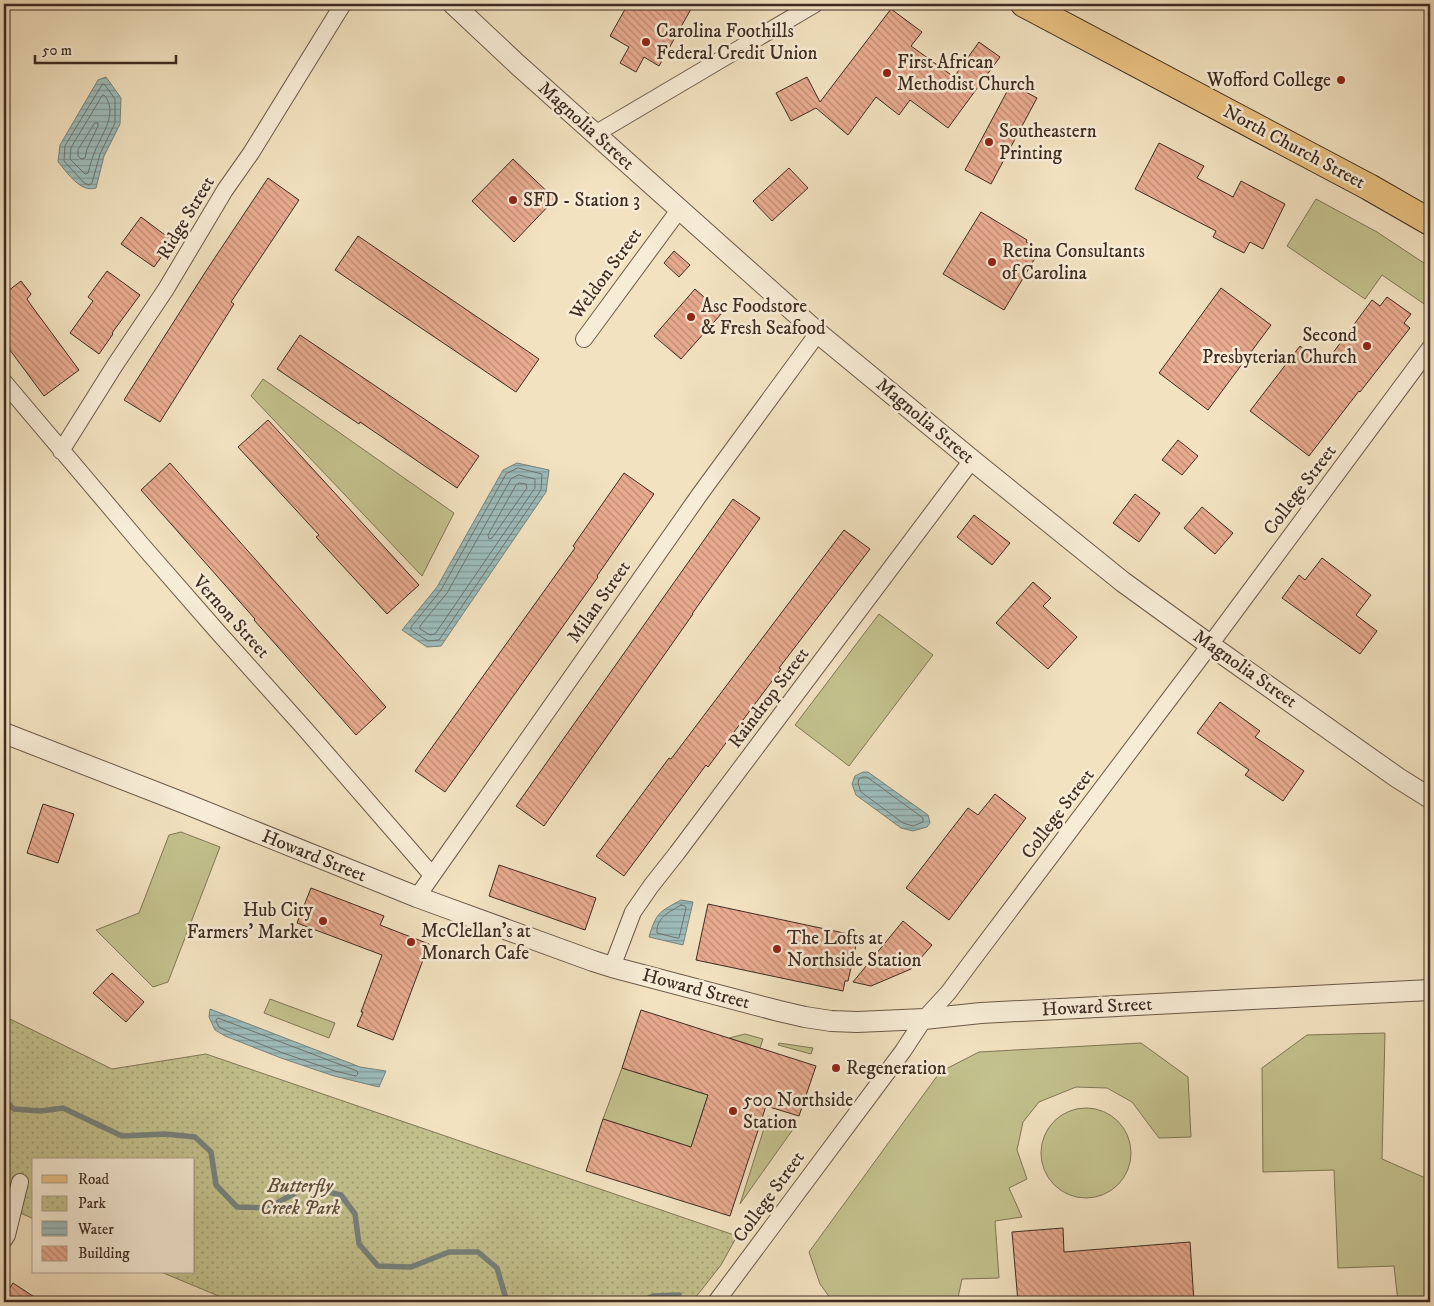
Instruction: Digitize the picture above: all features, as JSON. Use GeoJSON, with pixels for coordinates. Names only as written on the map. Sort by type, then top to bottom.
{"type":"FeatureCollection","features":[{"type":"Feature","properties":{"kind":"main road","name":"North Church Street"},"geometry":{"type":"LineString","coordinates":[[1024,4],[1370,187],[1430,222]]}},
{"type":"Feature","properties":{"kind":"street","name":"Ridge Street"},"geometry":{"type":"LineString","coordinates":[[61,451],[115,365],[166,290],[225,190],[343,4]]}},
{"type":"Feature","properties":{"kind":"street","name":"Magnolia Street"},"geometry":{"type":"LineString","coordinates":[[453,4],[594,134],[818,333],[972,460],[1123,582],[1398,778],[1430,798]]}},
{"type":"Feature","properties":{"kind":"street"},"geometry":{"type":"LineString","coordinates":[[594,134],[815,4]]}},
{"type":"Feature","properties":{"kind":"street","name":"Weldon Street"},"geometry":{"type":"LineString","coordinates":[[584,339],[679,210]]}},
{"type":"Feature","properties":{"kind":"street","name":"Milan Street"},"geometry":{"type":"LineString","coordinates":[[417,897],[700,494],[818,333]]}},
{"type":"Feature","properties":{"kind":"street","name":"College Street"},"geometry":{"type":"LineString","coordinates":[[716,1302],[903,1051],[924,1019],[948,993],[1210,645],[1430,348]]}},
{"type":"Feature","properties":{"kind":"street","name":"Vernon Street"},"geometry":{"type":"LineString","coordinates":[[4,382],[204,617],[305,729],[432,875]]}},
{"type":"Feature","properties":{"kind":"street","name":"Raindrop Street"},"geometry":{"type":"LineString","coordinates":[[612,967],[633,912],[651,886],[677,854],[972,460]]}},
{"type":"Feature","properties":{"kind":"street","name":"Howard Street"},"geometry":{"type":"LineString","coordinates":[[4,733],[417,897],[612,967],[805,1017],[857,1022],[991,1013],[1430,990]]}},
{"type":"Feature","properties":{"kind":"street"},"geometry":{"type":"LineString","coordinates":[[4,1240],[7,1235],[20,1182]]}},
{"type":"Feature","properties":{"kind":"green space"},"geometry":{"type":"Polygon","coordinates":[[[1316,199],[1377,232],[1430,267],[1430,308],[1382,275],[1365,299],[1287,246],[1316,199]]]}},
{"type":"Feature","properties":{"kind":"green space"},"geometry":{"type":"Polygon","coordinates":[[[263,379],[454,513],[422,576],[251,396],[263,379]]]}},
{"type":"Feature","properties":{"kind":"green space"},"geometry":{"type":"Polygon","coordinates":[[[879,614],[933,655],[849,766],[795,725],[879,614]]]}},
{"type":"Feature","properties":{"kind":"green space"},"geometry":{"type":"Polygon","coordinates":[[[181,832],[220,847],[168,982],[153,987],[96,930],[139,913],[169,835],[181,832]]]}},
{"type":"Feature","properties":{"kind":"green space"},"geometry":{"type":"Polygon","coordinates":[[[270,999],[335,1023],[329,1038],[264,1013],[270,999]]]}},
{"type":"Feature","properties":{"kind":"green space","name":"Butterfly Creek Park"},"geometry":{"type":"Polygon","coordinates":[[[4,1016],[112,1069],[206,1054],[737,1236],[721,1265],[692,1302],[233,1302],[166,1274],[195,1274],[195,1158],[32,1158],[32,1218],[4,1206],[4,1016]]]}},
{"type":"Feature","properties":{"kind":"green space"},"geometry":{"type":"Polygon","coordinates":[[[1385,1033],[1382,1159],[1430,1180],[1430,1302],[1398,1302],[1394,1266],[1338,1268],[1334,1170],[1263,1172],[1262,1068],[1307,1035],[1385,1033]]]}},
{"type":"Feature","properties":{"kind":"green space"},"geometry":{"type":"Polygon","coordinates":[[[745,1034],[763,1039],[760,1048],[729,1038],[745,1034]]]}},
{"type":"Feature","properties":{"kind":"green space"},"geometry":{"type":"Polygon","coordinates":[[[779,1043],[813,1048],[811,1054],[778,1045],[779,1043]]]}},
{"type":"Feature","properties":{"kind":"green space"},"geometry":{"type":"Polygon","coordinates":[[[1141,1043],[1188,1077],[1191,1137],[1159,1138],[1132,1102],[1107,1088],[1076,1087],[1039,1102],[1023,1122],[1017,1150],[1027,1179],[1009,1188],[1022,1217],[995,1221],[999,1278],[962,1279],[957,1302],[833,1302],[820,1284],[809,1252],[940,1072],[979,1052],[1141,1043]]]}},
{"type":"Feature","properties":{"kind":"green space"},"geometry":{"type":"Polygon","coordinates":[[[622,1068],[708,1095],[691,1147],[603,1119],[622,1068]]]}},
{"type":"Feature","properties":{"kind":"green space"},"geometry":{"type":"Polygon","coordinates":[[[1086,1108],[1103,1112],[1118,1121],[1127,1136],[1131,1153],[1127,1170],[1118,1185],[1103,1194],[1086,1198],[1069,1194],[1054,1185],[1045,1170],[1041,1153],[1045,1136],[1054,1121],[1069,1112],[1086,1108]]]}},
{"type":"Feature","properties":{"kind":"green space"},"geometry":{"type":"Polygon","coordinates":[[[768,1116],[796,1125],[740,1204],[768,1116]]]}},
{"type":"Feature","properties":{"kind":"water"},"geometry":{"type":"Polygon","coordinates":[[[106,77],[121,98],[120,124],[104,156],[96,188],[90,189],[75,181],[58,162],[60,145],[98,80],[106,77]]]}},
{"type":"Feature","properties":{"kind":"water"},"geometry":{"type":"Polygon","coordinates":[[[517,463],[549,470],[546,492],[441,646],[427,647],[402,630],[437,587],[503,470],[517,463]]]}},
{"type":"Feature","properties":{"kind":"water"},"geometry":{"type":"Polygon","coordinates":[[[868,772],[928,815],[930,823],[927,827],[913,831],[901,828],[856,795],[852,784],[855,776],[868,772]]]}},
{"type":"Feature","properties":{"kind":"water"},"geometry":{"type":"Polygon","coordinates":[[[681,900],[693,902],[683,945],[649,937],[659,914],[681,900]]]}},
{"type":"Feature","properties":{"kind":"water"},"geometry":{"type":"Polygon","coordinates":[[[210,1009],[360,1067],[386,1071],[379,1087],[334,1076],[281,1058],[225,1036],[215,1030],[209,1017],[210,1009]]]}},
{"type":"Feature","properties":{"kind":"building","name":"Carolina Foothills Federal Credit Union"},"geometry":{"type":"Polygon","coordinates":[[[628,4],[682,4],[691,9],[659,66],[644,57],[636,72],[620,63],[629,47],[610,36],[628,4]]]}},
{"type":"Feature","properties":{"kind":"building"},"geometry":{"type":"Polygon","coordinates":[[[891,9],[922,32],[911,46],[954,77],[979,42],[1000,57],[948,128],[910,100],[899,115],[876,97],[848,135],[816,108],[791,121],[776,93],[807,77],[820,102],[891,9]]]}},
{"type":"Feature","properties":{"kind":"building"},"geometry":{"type":"Polygon","coordinates":[[[1011,84],[1037,98],[991,184],[965,170],[1011,84]]]}},
{"type":"Feature","properties":{"kind":"building"},"geometry":{"type":"Polygon","coordinates":[[[1159,143],[1204,166],[1197,178],[1233,197],[1241,181],[1285,204],[1263,249],[1250,242],[1244,253],[1213,237],[1216,231],[1135,189],[1159,143]]]}},
{"type":"Feature","properties":{"kind":"building","name":"SFD - Station 3"},"geometry":{"type":"Polygon","coordinates":[[[513,159],[555,199],[514,242],[472,201],[513,159]]]}},
{"type":"Feature","properties":{"kind":"building"},"geometry":{"type":"Polygon","coordinates":[[[789,168],[808,188],[772,221],[753,201],[789,168]]]}},
{"type":"Feature","properties":{"kind":"building"},"geometry":{"type":"Polygon","coordinates":[[[268,178],[299,200],[231,302],[234,304],[160,422],[124,400],[268,178]]]}},
{"type":"Feature","properties":{"kind":"building","name":"Retina Consultants of Carolina"},"geometry":{"type":"Polygon","coordinates":[[[981,212],[1040,250],[1004,310],[943,274],[981,212]]]}},
{"type":"Feature","properties":{"kind":"building"},"geometry":{"type":"Polygon","coordinates":[[[141,217],[173,241],[154,267],[121,244],[141,217]]]}},
{"type":"Feature","properties":{"kind":"building"},"geometry":{"type":"Polygon","coordinates":[[[358,236],[539,359],[516,392],[335,270],[358,236]]]}},
{"type":"Feature","properties":{"kind":"building"},"geometry":{"type":"Polygon","coordinates":[[[674,251],[690,265],[679,277],[664,263],[674,251]]]}},
{"type":"Feature","properties":{"kind":"building"},"geometry":{"type":"Polygon","coordinates":[[[107,271],[140,295],[99,354],[70,333],[93,301],[88,297],[107,271]]]}},
{"type":"Feature","properties":{"kind":"building"},"geometry":{"type":"Polygon","coordinates":[[[21,281],[31,294],[27,299],[79,370],[44,396],[4,342],[4,294],[21,281]]]}},
{"type":"Feature","properties":{"kind":"building"},"geometry":{"type":"Polygon","coordinates":[[[1221,288],[1271,325],[1208,410],[1159,373],[1221,288]]]}},
{"type":"Feature","properties":{"kind":"building"},"geometry":{"type":"Polygon","coordinates":[[[695,289],[722,313],[681,359],[654,336],[695,289]]]}},
{"type":"Feature","properties":{"kind":"building"},"geometry":{"type":"Polygon","coordinates":[[[1387,297],[1411,314],[1404,323],[1410,328],[1309,456],[1250,411],[1300,346],[1324,365],[1372,300],[1380,306],[1387,297]]]}},
{"type":"Feature","properties":{"kind":"building"},"geometry":{"type":"Polygon","coordinates":[[[300,335],[479,456],[457,488],[360,422],[359,424],[277,369],[300,335]]]}},
{"type":"Feature","properties":{"kind":"building"},"geometry":{"type":"Polygon","coordinates":[[[268,420],[419,585],[387,614],[316,537],[319,535],[238,447],[268,420]]]}},
{"type":"Feature","properties":{"kind":"building"},"geometry":{"type":"Polygon","coordinates":[[[1178,440],[1198,456],[1182,475],[1162,460],[1178,440]]]}},
{"type":"Feature","properties":{"kind":"building"},"geometry":{"type":"Polygon","coordinates":[[[170,463],[386,707],[356,735],[141,490],[170,463]]]}},
{"type":"Feature","properties":{"kind":"building"},"geometry":{"type":"Polygon","coordinates":[[[624,473],[654,494],[598,577],[445,792],[415,771],[575,548],[573,546],[624,473]]]}},
{"type":"Feature","properties":{"kind":"building"},"geometry":{"type":"Polygon","coordinates":[[[1135,494],[1160,513],[1139,542],[1113,523],[1135,494]]]}},
{"type":"Feature","properties":{"kind":"building"},"geometry":{"type":"Polygon","coordinates":[[[733,499],[760,518],[544,826],[516,806],[733,499]]]}},
{"type":"Feature","properties":{"kind":"building"},"geometry":{"type":"Polygon","coordinates":[[[1202,507],[1233,533],[1215,554],[1184,528],[1202,507]]]}},
{"type":"Feature","properties":{"kind":"building"},"geometry":{"type":"Polygon","coordinates":[[[974,515],[1010,543],[992,565],[957,537],[974,515]]]}},
{"type":"Feature","properties":{"kind":"building"},"geometry":{"type":"Polygon","coordinates":[[[844,530],[870,549],[779,668],[781,669],[708,767],[706,765],[624,876],[596,856],[844,530]]]}},
{"type":"Feature","properties":{"kind":"building"},"geometry":{"type":"Polygon","coordinates":[[[1322,558],[1371,595],[1356,615],[1377,631],[1360,654],[1282,598],[1299,575],[1305,580],[1322,558]]]}},
{"type":"Feature","properties":{"kind":"building"},"geometry":{"type":"Polygon","coordinates":[[[1033,582],[1051,598],[1043,606],[1077,637],[1048,669],[996,623],[1033,582]]]}},
{"type":"Feature","properties":{"kind":"building"},"geometry":{"type":"Polygon","coordinates":[[[1220,702],[1260,731],[1255,737],[1304,771],[1283,801],[1245,775],[1249,770],[1197,733],[1220,702]]]}},
{"type":"Feature","properties":{"kind":"building"},"geometry":{"type":"Polygon","coordinates":[[[995,794],[1026,818],[949,920],[906,888],[968,808],[978,815],[995,794]]]}},
{"type":"Feature","properties":{"kind":"building"},"geometry":{"type":"Polygon","coordinates":[[[43,804],[74,814],[58,863],[27,853],[43,804]]]}},
{"type":"Feature","properties":{"kind":"building"},"geometry":{"type":"Polygon","coordinates":[[[499,865],[596,898],[585,930],[489,896],[499,865]]]}},
{"type":"Feature","properties":{"kind":"building"},"geometry":{"type":"Polygon","coordinates":[[[311,888],[384,916],[380,925],[429,944],[393,1040],[357,1026],[382,955],[297,923],[311,888]]]}},
{"type":"Feature","properties":{"kind":"building","name":"The Lofts at Northside Station"},"geometry":{"type":"Polygon","coordinates":[[[708,904],[858,936],[848,981],[845,981],[843,991],[696,960],[708,904]]]}},
{"type":"Feature","properties":{"kind":"building"},"geometry":{"type":"Polygon","coordinates":[[[903,921],[932,945],[911,969],[871,986],[853,982],[903,921]]]}},
{"type":"Feature","properties":{"kind":"building"},"geometry":{"type":"Polygon","coordinates":[[[112,973],[144,1002],[126,1022],[93,993],[112,973]]]}},
{"type":"Feature","properties":{"kind":"building","name":"500 Northside Station"},"geometry":{"type":"Polygon","coordinates":[[[641,1010],[816,1066],[799,1116],[766,1106],[730,1216],[586,1171],[603,1119],[691,1147],[708,1095],[622,1068],[641,1010]]]}},
{"type":"Feature","properties":{"kind":"building"},"geometry":{"type":"Polygon","coordinates":[[[1063,1228],[1064,1252],[1190,1242],[1194,1302],[1018,1302],[1012,1232],[1063,1228]]]}},
{"type":"Feature","properties":{"kind":"building"},"geometry":{"type":"Polygon","coordinates":[[[13,1283],[42,1302],[4,1302],[4,1296],[13,1283]]]}},
{"type":"Feature","properties":{"kind":"waterway"},"geometry":{"type":"LineString","coordinates":[[4,1100],[14,1109],[41,1111],[63,1108],[122,1136],[165,1134],[195,1137],[211,1152],[216,1185],[237,1207],[268,1208],[306,1187],[341,1195],[355,1214],[359,1244],[378,1266],[411,1267],[449,1252],[478,1252],[497,1268],[507,1302]]}},
{"type":"Feature","properties":{"kind":"waterway"},"geometry":{"type":"LineString","coordinates":[[639,1302],[653,1296],[679,1295]]}},
{"type":"Feature","properties":{"kind":"place","name":"Carolina Foothills Federal Credit Union"},"geometry":{"type":"Point","coordinates":[646,42]}},
{"type":"Feature","properties":{"kind":"place","name":"First African Methodist Church"},"geometry":{"type":"Point","coordinates":[887,73]}},
{"type":"Feature","properties":{"kind":"place","name":"Wofford College"},"geometry":{"type":"Point","coordinates":[1341,80]}},
{"type":"Feature","properties":{"kind":"place","name":"Southeastern Printing"},"geometry":{"type":"Point","coordinates":[989,142]}},
{"type":"Feature","properties":{"kind":"place","name":"SFD - Station 3"},"geometry":{"type":"Point","coordinates":[513,200]}},
{"type":"Feature","properties":{"kind":"place","name":"Retina Consultants of Carolina"},"geometry":{"type":"Point","coordinates":[992,262]}},
{"type":"Feature","properties":{"kind":"place","name":"Asc Foodstore & Fresh Seafood"},"geometry":{"type":"Point","coordinates":[691,317]}},
{"type":"Feature","properties":{"kind":"place","name":"Second Presbyterian Church"},"geometry":{"type":"Point","coordinates":[1367,346]}},
{"type":"Feature","properties":{"kind":"place","name":"Hub City Farmers' Market"},"geometry":{"type":"Point","coordinates":[323,921]}},
{"type":"Feature","properties":{"kind":"place","name":"McClellan’s at Monarch Cafe"},"geometry":{"type":"Point","coordinates":[411,942]}},
{"type":"Feature","properties":{"kind":"place","name":"The Lofts at Northside Station"},"geometry":{"type":"Point","coordinates":[777,949]}},
{"type":"Feature","properties":{"kind":"place","name":"Regeneration"},"geometry":{"type":"Point","coordinates":[836,1068]}},
{"type":"Feature","properties":{"kind":"place","name":"500 Northside Station"},"geometry":{"type":"Point","coordinates":[733,1111]}}]}
